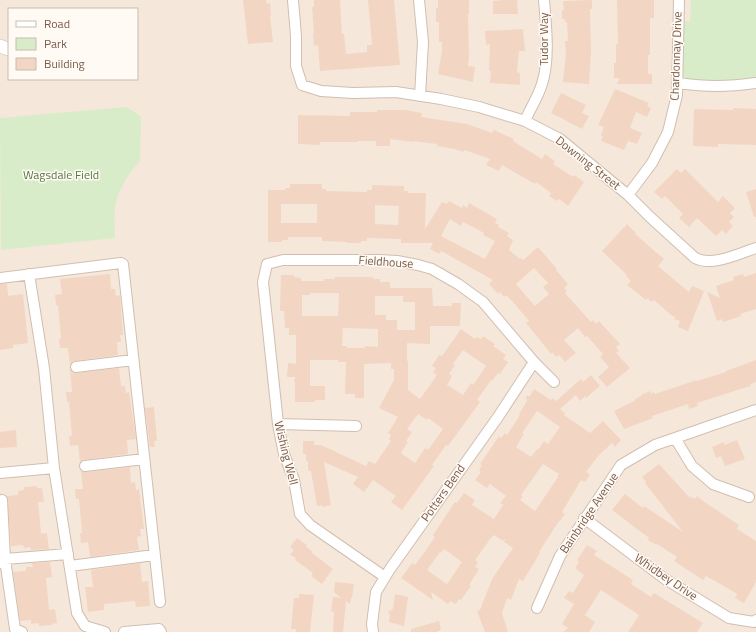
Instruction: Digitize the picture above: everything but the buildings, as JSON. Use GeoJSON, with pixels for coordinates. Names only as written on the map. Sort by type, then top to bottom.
{"type":"FeatureCollection","features":[{"type":"Feature","properties":{"kind":"street","name":"Downing Street"},"geometry":{"type":"LineString","coordinates":[[294,0],[296,66],[302,85],[327,91],[353,93],[396,92],[479,107],[525,122],[560,139],[628,195],[695,258],[702,261],[712,262],[756,248]]}},
{"type":"Feature","properties":{"kind":"street"},"geometry":{"type":"LineString","coordinates":[[419,0],[423,42],[420,96]]}},
{"type":"Feature","properties":{"kind":"street","name":"Tudor Way"},"geometry":{"type":"LineString","coordinates":[[525,122],[542,84],[546,57],[544,0]]}},
{"type":"Feature","properties":{"kind":"street","name":"Chardonnay Drive"},"geometry":{"type":"LineString","coordinates":[[628,195],[652,163],[668,132],[677,95],[679,0]]}},
{"type":"Feature","properties":{"kind":"street"},"geometry":{"type":"LineString","coordinates":[[0,46],[8,50],[0,51]]}},
{"type":"Feature","properties":{"kind":"street"},"geometry":{"type":"LineString","coordinates":[[678,82],[703,86],[733,86],[756,82]]}},
{"type":"Feature","properties":{"kind":"street","name":"Fieldhouse"},"geometry":{"type":"LineString","coordinates":[[267,264],[283,260],[379,260],[397,261],[432,269],[458,284],[483,302],[534,362],[554,382]]}},
{"type":"Feature","properties":{"kind":"street"},"geometry":{"type":"LineString","coordinates":[[0,278],[122,263],[160,602]]}},
{"type":"Feature","properties":{"kind":"street","name":"Wishing Well"},"geometry":{"type":"LineString","coordinates":[[267,264],[263,282],[278,424],[284,454],[294,480],[300,514],[310,525],[385,577]]}},
{"type":"Feature","properties":{"kind":"street"},"geometry":{"type":"LineString","coordinates":[[29,274],[44,368],[54,468],[77,613],[85,626],[105,632]]}},
{"type":"Feature","properties":{"kind":"street"},"geometry":{"type":"LineString","coordinates":[[76,367],[133,360]]}},
{"type":"Feature","properties":{"kind":"street","name":"Potters Bend"},"geometry":{"type":"LineString","coordinates":[[373,632],[372,624],[376,592],[435,504],[498,417],[534,362]]}},
{"type":"Feature","properties":{"kind":"street","name":"Bainbridge Avenue"},"geometry":{"type":"LineString","coordinates":[[537,608],[560,556],[584,518],[621,465],[655,445],[756,410]]}},
{"type":"Feature","properties":{"kind":"street"},"geometry":{"type":"LineString","coordinates":[[278,424],[356,426]]}},
{"type":"Feature","properties":{"kind":"street"},"geometry":{"type":"LineString","coordinates":[[676,438],[692,466],[713,484],[749,497]]}},
{"type":"Feature","properties":{"kind":"street"},"geometry":{"type":"LineString","coordinates":[[85,466],[144,459]]}},
{"type":"Feature","properties":{"kind":"street"},"geometry":{"type":"LineString","coordinates":[[0,473],[54,468]]}},
{"type":"Feature","properties":{"kind":"street"},"geometry":{"type":"LineString","coordinates":[[2,500],[3,561],[15,629],[22,632]]}},
{"type":"Feature","properties":{"kind":"street","name":"Whidbey Drive"},"geometry":{"type":"LineString","coordinates":[[584,518],[665,578],[729,618],[755,621]]}},
{"type":"Feature","properties":{"kind":"street"},"geometry":{"type":"LineString","coordinates":[[3,561],[68,554]]}},
{"type":"Feature","properties":{"kind":"street"},"geometry":{"type":"LineString","coordinates":[[70,566],[154,555]]}},
{"type":"Feature","properties":{"kind":"street"},"geometry":{"type":"LineString","coordinates":[[124,632],[159,629],[161,632]]}},
{"type":"Feature","properties":{"kind":"shaded area"},"geometry":{"type":"Polygon","coordinates":[[[0,0],[756,0],[756,632],[0,632],[0,0]]]}},
{"type":"Feature","properties":{"kind":"green space"},"geometry":{"type":"Polygon","coordinates":[[[691,0],[756,0],[756,82],[678,83],[679,21],[690,21],[691,0]]]}},
{"type":"Feature","properties":{"kind":"green space","name":"Wagsdale Field"},"geometry":{"type":"Polygon","coordinates":[[[126,107],[141,117],[140,161],[120,190],[115,212],[115,238],[1,250],[0,118],[126,107]]]}}]}
